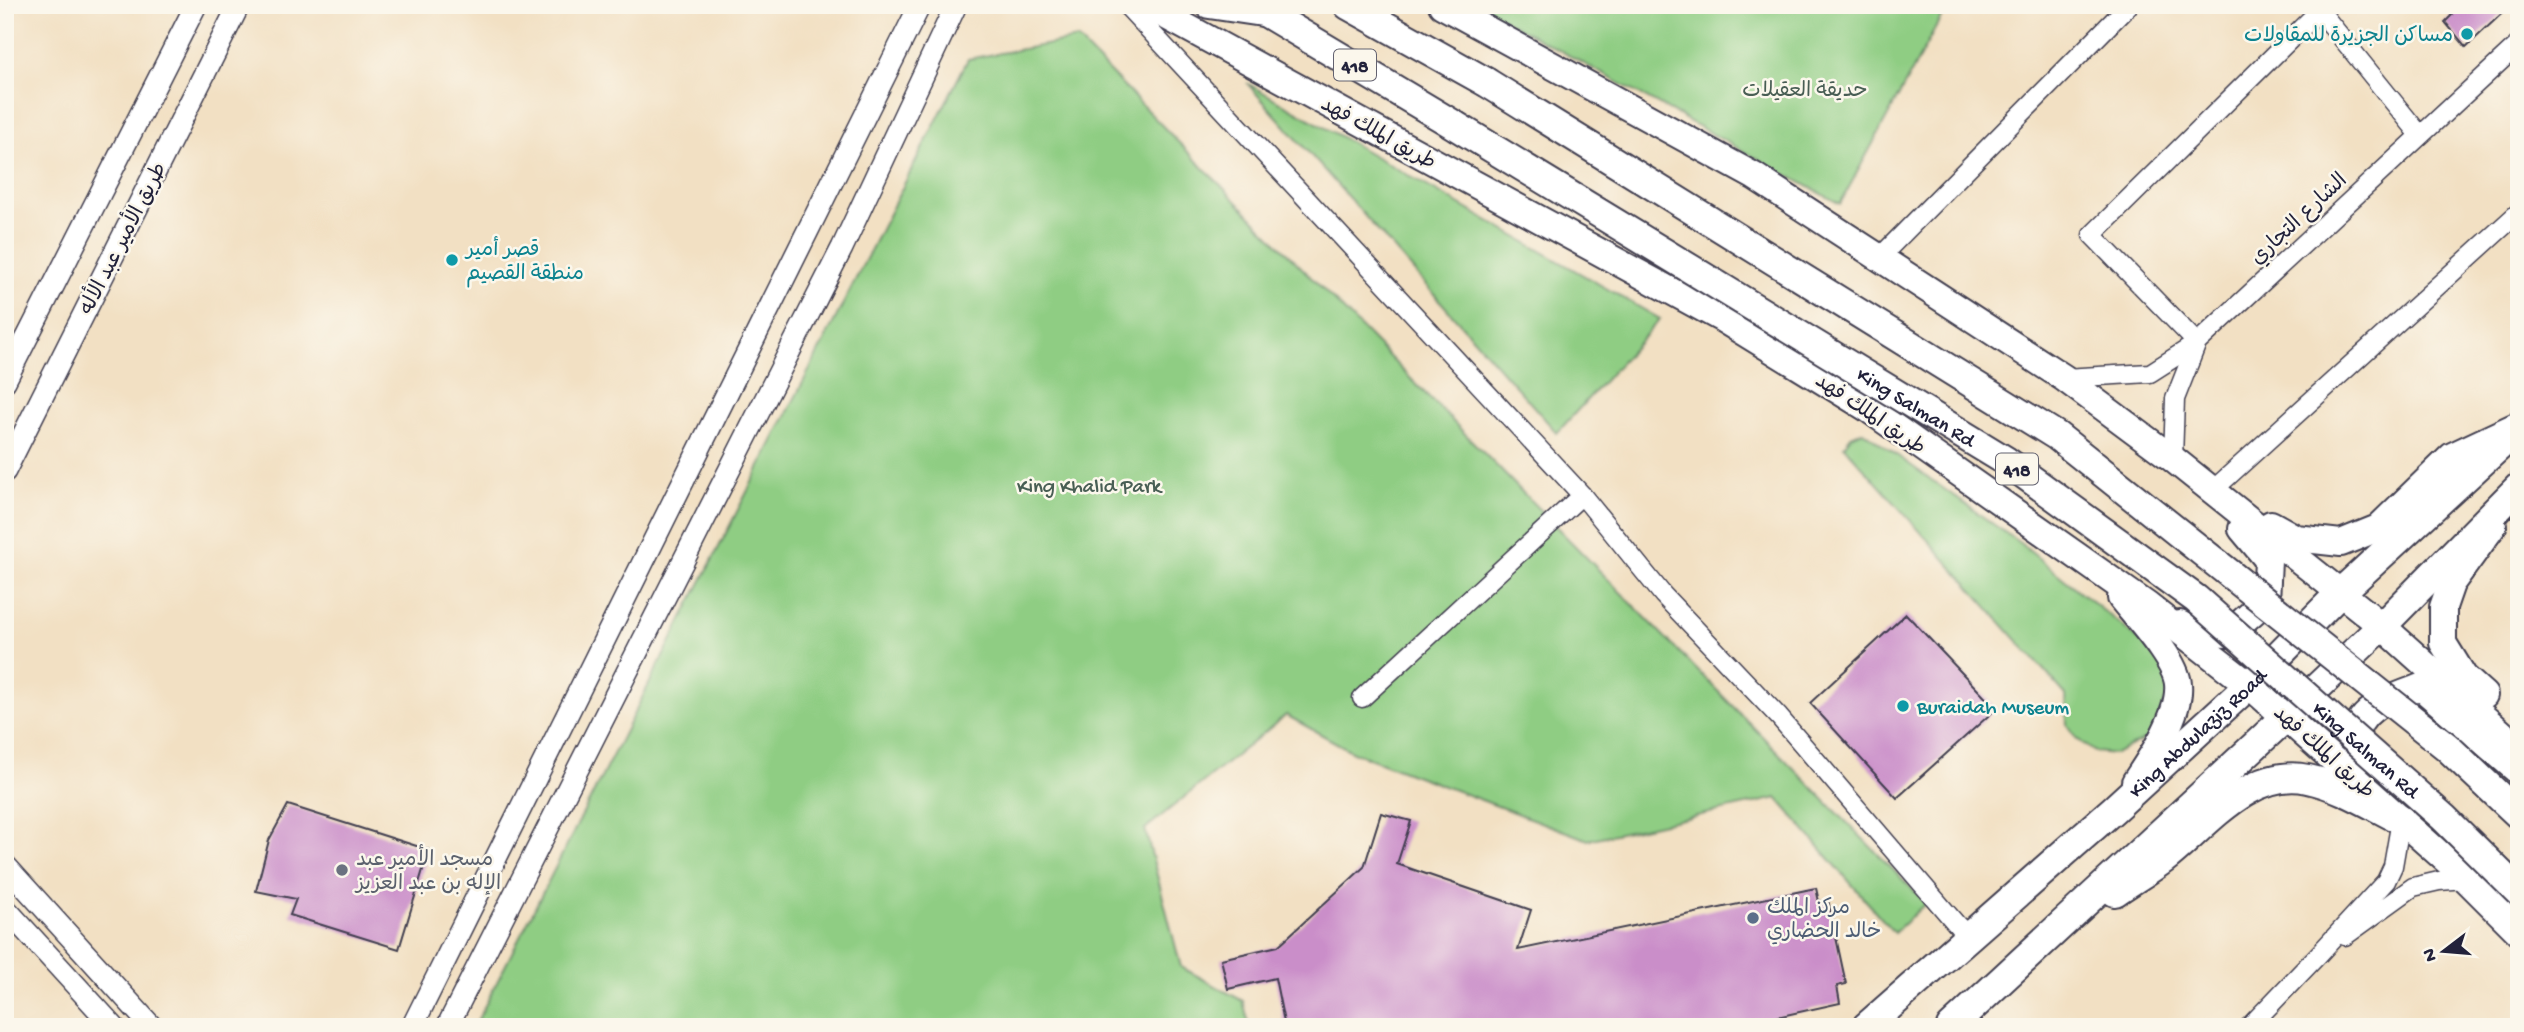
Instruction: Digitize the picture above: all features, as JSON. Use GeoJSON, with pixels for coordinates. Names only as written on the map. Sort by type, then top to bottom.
{"type":"FeatureCollection","features":[{"type":"Feature","properties":{"kind":"highway","name":"418"},"geometry":{"type":"LineString","coordinates":[[1348,5],[1486,82],[2057,436],[2447,747],[2519,815]]}},
{"type":"Feature","properties":{"kind":"highway","name":"King Salman Rd"},"geometry":{"type":"LineString","coordinates":[[1261,9],[2006,461],[2196,599],[2444,818],[2519,892]]}},
{"type":"Feature","properties":{"kind":"highway","name":"King Abdulaziz Road"},"geometry":{"type":"LineString","coordinates":[[1867,1027],[2249,685],[2340,593],[2519,426]]}},
{"type":"Feature","properties":{"kind":"highway"},"geometry":{"type":"LineString","coordinates":[[1951,1027],[2287,716],[2382,626],[2519,489]]}},
{"type":"Feature","properties":{"kind":"highway"},"geometry":{"type":"LineString","coordinates":[[2040,943],[2164,859],[2244,792],[2282,777],[2307,778],[2341,790],[2401,820]]}},
{"type":"Feature","properties":{"kind":"main road","name":"طريق الملك فهد"},"geometry":{"type":"LineString","coordinates":[[1146,5],[1719,317],[1867,408],[2148,606],[2249,685],[2287,716],[2466,879],[2519,932]]}},
{"type":"Feature","properties":{"kind":"main road"},"geometry":{"type":"LineString","coordinates":[[1209,5],[1261,9]]}},
{"type":"Feature","properties":{"kind":"main road"},"geometry":{"type":"LineString","coordinates":[[1442,5],[1754,176],[2064,378],[2173,459],[2382,626],[2519,749]]}},
{"type":"Feature","properties":{"kind":"main road"},"geometry":{"type":"LineString","coordinates":[[2212,491],[2296,538],[2341,543],[2378,527],[2452,456],[2519,426]]}},
{"type":"Feature","properties":{"kind":"main road"},"geometry":{"type":"LineString","coordinates":[[2519,489],[2451,584],[2443,607],[2443,643],[2464,677],[2519,727]]}},
{"type":"Feature","properties":{"kind":"main road"},"geometry":{"type":"LineString","coordinates":[[2148,606],[2196,633],[2228,634],[2266,601],[2268,560],[2212,491]]}},
{"type":"Feature","properties":{"kind":"main road"},"geometry":{"type":"LineString","coordinates":[[2105,577],[2170,663],[2178,684],[2173,715],[2154,754],[2121,802]]}},
{"type":"Feature","properties":{"kind":"main road"},"geometry":{"type":"LineString","coordinates":[[2401,820],[2365,771],[2355,744],[2360,722],[2377,704],[2421,687],[2519,772]]}},
{"type":"Feature","properties":{"kind":"street","name":"طريق الأمير عبد الأله"},"geometry":{"type":"LineString","coordinates":[[5,381],[196,5]]}},
{"type":"Feature","properties":{"kind":"street","name":"طريق الأمير عبد الأله"},"geometry":{"type":"LineString","coordinates":[[5,471],[239,5]]}},
{"type":"Feature","properties":{"kind":"street"},"geometry":{"type":"LineString","coordinates":[[412,1027],[920,5]]}},
{"type":"Feature","properties":{"kind":"street"},"geometry":{"type":"LineString","coordinates":[[447,1027],[842,248],[956,5]]}},
{"type":"Feature","properties":{"kind":"street"},"geometry":{"type":"LineString","coordinates":[[1126,5],[1581,495],[1663,595],[1779,718],[1970,937]]}},
{"type":"Feature","properties":{"kind":"street"},"geometry":{"type":"LineString","coordinates":[[1879,258],[2129,5]]}},
{"type":"Feature","properties":{"kind":"street"},"geometry":{"type":"LineString","coordinates":[[2064,378],[2150,373],[2197,343],[2092,235],[2322,8],[2420,135]]}},
{"type":"Feature","properties":{"kind":"street","name":"الشارع التجاري"},"geometry":{"type":"LineString","coordinates":[[2173,459],[2175,399],[2197,343],[2519,44]]}},
{"type":"Feature","properties":{"kind":"street"},"geometry":{"type":"LineString","coordinates":[[2212,491],[2519,212]]}},
{"type":"Feature","properties":{"kind":"street"},"geometry":{"type":"LineString","coordinates":[[1362,698],[1581,495]]}},
{"type":"Feature","properties":{"kind":"street"},"geometry":{"type":"LineString","coordinates":[[2249,1027],[2386,881],[2393,866],[2401,820]]}},
{"type":"Feature","properties":{"kind":"street"},"geometry":{"type":"LineString","coordinates":[[5,865],[152,1027]]}},
{"type":"Feature","properties":{"kind":"street"},"geometry":{"type":"LineString","coordinates":[[2319,954],[2413,887],[2466,879]]}},
{"type":"Feature","properties":{"kind":"street"},"geometry":{"type":"LineString","coordinates":[[5,908],[114,1027]]}},
{"type":"Feature","properties":{"kind":"green space","name":"حديقة العقيلات"},"geometry":{"type":"Polygon","coordinates":[[[1477,5],[1948,5],[1840,204],[1477,5]]]}},
{"type":"Feature","properties":{"kind":"green space","name":"King Khalid Park"},"geometry":{"type":"Polygon","coordinates":[[[1077,39],[1926,903],[1894,933],[1777,798],[1588,840],[1353,752],[1286,715],[1145,829],[1181,967],[1243,1001],[1250,1027],[474,1027],[968,59],[1077,39]]]}},
{"type":"Feature","properties":{"kind":"green space"},"geometry":{"type":"Polygon","coordinates":[[[1247,83],[1660,319],[1557,433],[1247,83]]]}},
{"type":"Feature","properties":{"kind":"green space"},"geometry":{"type":"Polygon","coordinates":[[[1863,431],[2021,544],[2163,659],[2172,686],[2150,737],[2115,754],[2095,752],[2077,739],[2067,725],[2066,695],[1844,446],[1851,436],[1863,431]]]}},
{"type":"Feature","properties":{"kind":"building","name":"مساكن الجزيرة للمقاولات"},"geometry":{"type":"Polygon","coordinates":[[[2441,5],[2511,5],[2466,47],[2445,22],[2452,15],[2441,5]]]}},
{"type":"Feature","properties":{"kind":"building","name":"Buraidah Museum"},"geometry":{"type":"Polygon","coordinates":[[[1906,614],[1996,709],[1897,798],[1810,703],[1906,614]]]}},
{"type":"Feature","properties":{"kind":"building","name":"مسجد الأمير عبد الإله بن عبد العزيز"},"geometry":{"type":"Polygon","coordinates":[[[288,805],[429,850],[399,949],[290,915],[296,899],[256,891],[269,840],[288,805]]]}},
{"type":"Feature","properties":{"kind":"building","name":"مركز الملك خالد الحضاري"},"geometry":{"type":"Polygon","coordinates":[[[1381,813],[1411,821],[1397,864],[1531,910],[1518,950],[1816,888],[1819,902],[1828,900],[1846,984],[1837,986],[1840,1003],[1731,1027],[1285,1027],[1275,978],[1228,989],[1221,959],[1278,946],[1364,867],[1381,813]]]}},
{"type":"Feature","properties":{"kind":"place","name":"مساكن الجزيرة للمقاولات"},"geometry":{"type":"Point","coordinates":[2467,34]}},
{"type":"Feature","properties":{"kind":"place","name":"قصر أمير منطقة القصيم"},"geometry":{"type":"Point","coordinates":[452,260]}},
{"type":"Feature","properties":{"kind":"place","name":"Buraidah Museum"},"geometry":{"type":"Point","coordinates":[1903,706]}},
{"type":"Feature","properties":{"kind":"place","name":"مسجد الأمير عبد الإله بن عبد العزيز"},"geometry":{"type":"Point","coordinates":[342,870]}},
{"type":"Feature","properties":{"kind":"place","name":"مركز الملك خالد الحضاري"},"geometry":{"type":"Point","coordinates":[1753,918]}}]}
